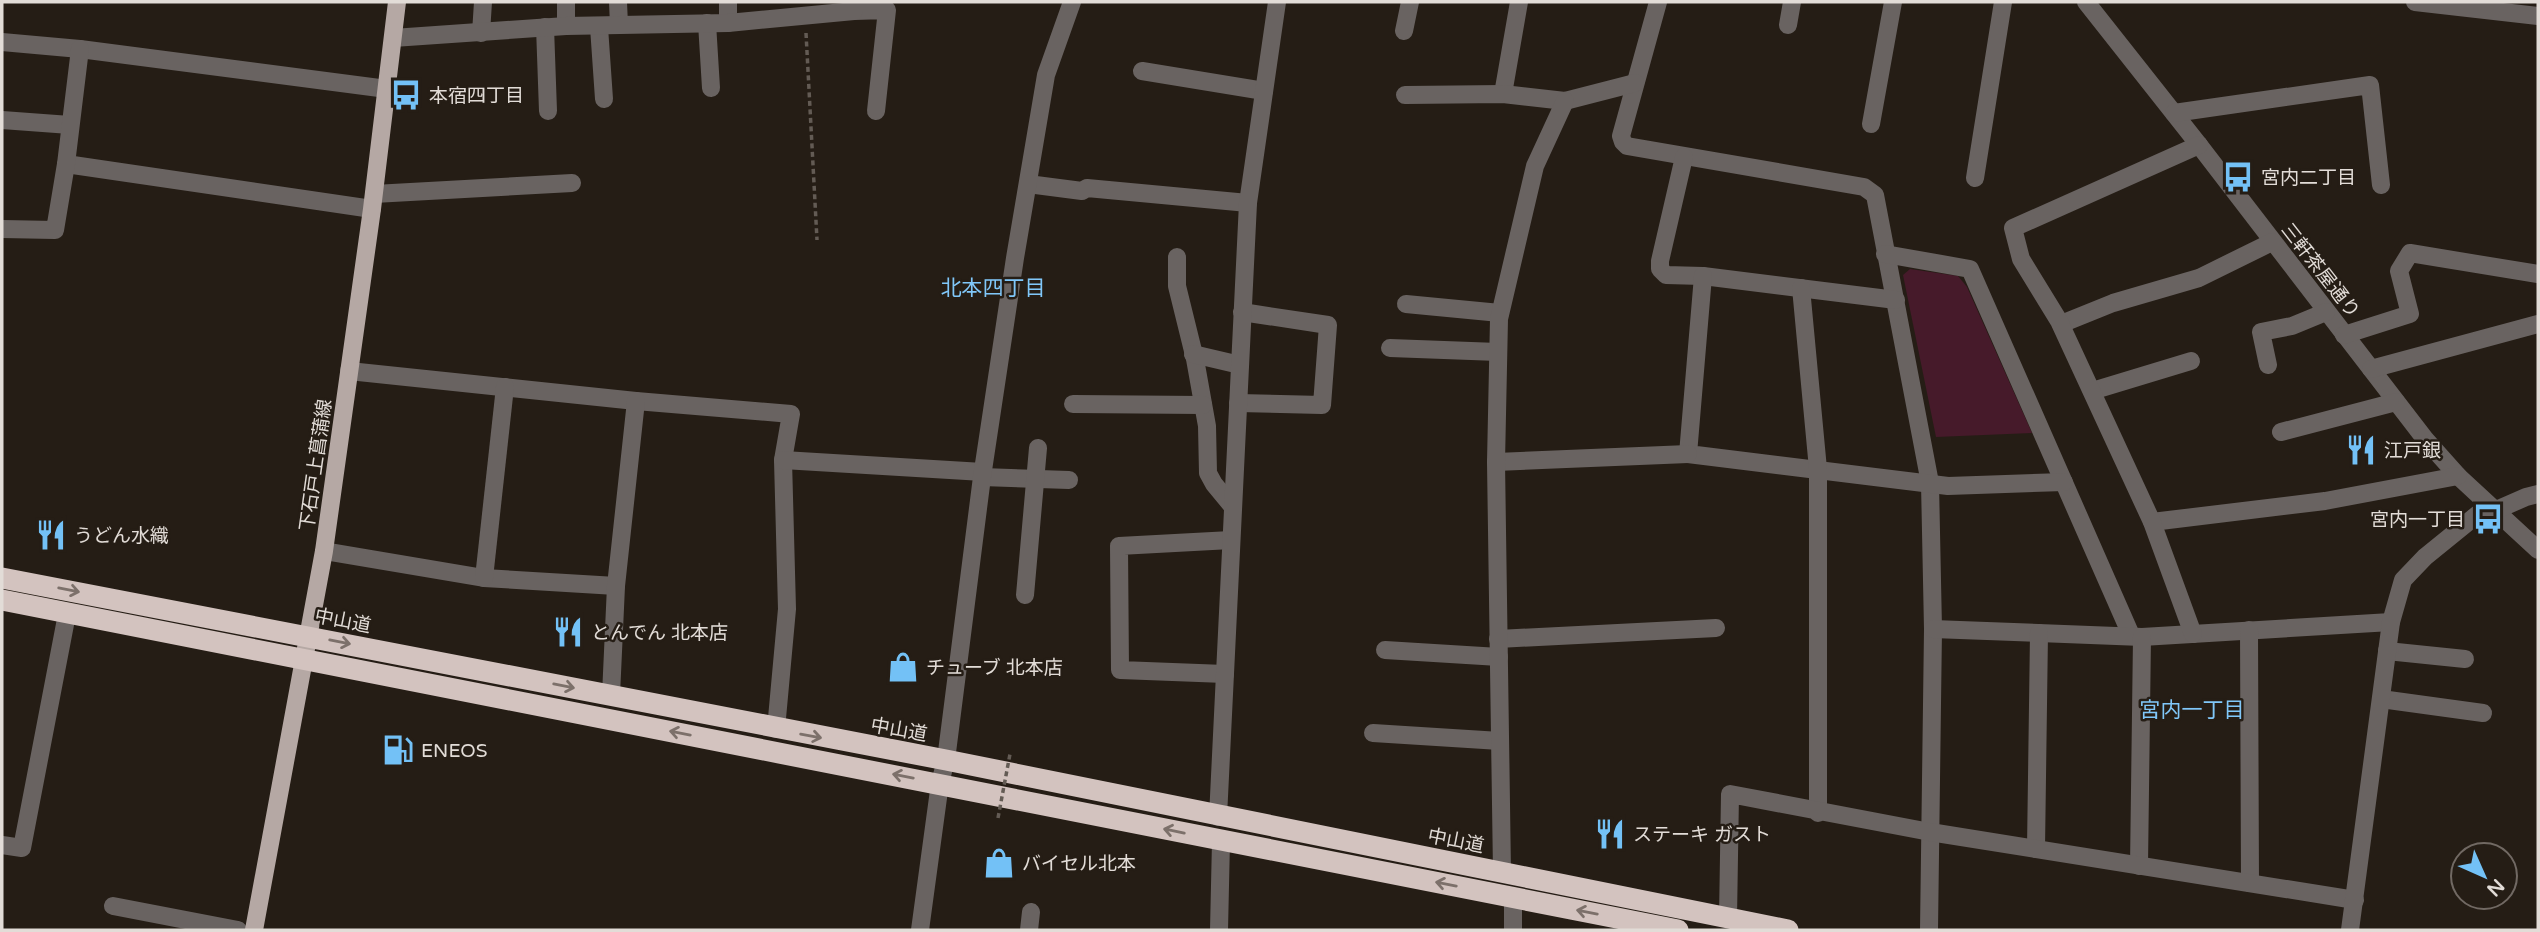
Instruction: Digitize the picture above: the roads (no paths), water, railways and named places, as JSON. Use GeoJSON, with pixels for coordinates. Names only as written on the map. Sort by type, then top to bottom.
{"type":"FeatureCollection","features":[{"type":"Feature","properties":{"kind":"highway","name":"中山道"},"geometry":{"type":"LineString","coordinates":[[2,578],[946,760],[1788,930]]}},
{"type":"Feature","properties":{"kind":"highway"},"geometry":{"type":"LineString","coordinates":[[2,600],[1678,930]]}},
{"type":"Feature","properties":{"kind":"main road","name":"下石戸上菖蒲線"},"geometry":{"type":"LineString","coordinates":[[254,930],[324,551],[373,202],[397,2]]}},
{"type":"Feature","properties":{"kind":"street"},"geometry":{"type":"LineString","coordinates":[[481,33],[483,2]]}},
{"type":"Feature","properties":{"kind":"street"},"geometry":{"type":"LineString","coordinates":[[566,2],[566,26]]}},
{"type":"Feature","properties":{"kind":"street"},"geometry":{"type":"LineString","coordinates":[[618,2],[619,25]]}},
{"type":"Feature","properties":{"kind":"street"},"geometry":{"type":"LineString","coordinates":[[728,2],[728,23]]}},
{"type":"Feature","properties":{"kind":"street"},"geometry":{"type":"LineString","coordinates":[[920,930],[940,783],[946,760],[982,474],[1028,184],[1046,75],[1072,2]]}},
{"type":"Feature","properties":{"kind":"street"},"geometry":{"type":"LineString","coordinates":[[1218,817],[1248,203],[1278,2]]}},
{"type":"Feature","properties":{"kind":"street"},"geometry":{"type":"LineString","coordinates":[[1404,31],[1410,2]]}},
{"type":"Feature","properties":{"kind":"street"},"geometry":{"type":"LineString","coordinates":[[1503,94],[1519,2]]}},
{"type":"Feature","properties":{"kind":"street"},"geometry":{"type":"LineString","coordinates":[[1658,2],[1621,136],[1627,146],[1871,190],[1875,195],[1930,483],[1933,629],[1929,930]]}},
{"type":"Feature","properties":{"kind":"street"},"geometry":{"type":"LineString","coordinates":[[1788,25],[1792,2]]}},
{"type":"Feature","properties":{"kind":"street"},"geometry":{"type":"LineString","coordinates":[[1871,124],[1893,2]]}},
{"type":"Feature","properties":{"kind":"street"},"geometry":{"type":"LineString","coordinates":[[1975,178],[2003,2]]}},
{"type":"Feature","properties":{"kind":"street","name":"三軒茶屋通り"},"geometry":{"type":"LineString","coordinates":[[2086,2],[2425,439],[2458,476],[2538,550]]}},
{"type":"Feature","properties":{"kind":"street"},"geometry":{"type":"LineString","coordinates":[[2415,2],[2538,16]]}},
{"type":"Feature","properties":{"kind":"street"},"geometry":{"type":"LineString","coordinates":[[393,38],[566,26],[728,23],[805,15],[854,6],[887,10],[876,111]]}},
{"type":"Feature","properties":{"kind":"street"},"geometry":{"type":"LineString","coordinates":[[707,23],[711,88]]}},
{"type":"Feature","properties":{"kind":"street"},"geometry":{"type":"LineString","coordinates":[[545,27],[548,111]]}},
{"type":"Feature","properties":{"kind":"street"},"geometry":{"type":"LineString","coordinates":[[599,27],[604,99]]}},
{"type":"Feature","properties":{"kind":"street"},"geometry":{"type":"LineString","coordinates":[[2,42],[79,49],[387,89]]}},
{"type":"Feature","properties":{"kind":"street"},"geometry":{"type":"LineString","coordinates":[[2,229],[55,230],[66,164],[79,49]]}},
{"type":"Feature","properties":{"kind":"street"},"geometry":{"type":"LineString","coordinates":[[1142,71],[1264,91]]}},
{"type":"Feature","properties":{"kind":"street"},"geometry":{"type":"LineString","coordinates":[[1405,95],[1503,94],[1565,101],[1635,83]]}},
{"type":"Feature","properties":{"kind":"street"},"geometry":{"type":"LineString","coordinates":[[2174,113],[2370,85],[2381,185]]}},
{"type":"Feature","properties":{"kind":"street"},"geometry":{"type":"LineString","coordinates":[[1502,872],[1496,463],[1500,313],[1535,166],[1565,101]]}},
{"type":"Feature","properties":{"kind":"street"},"geometry":{"type":"LineString","coordinates":[[2,120],[71,125]]}},
{"type":"Feature","properties":{"kind":"street"},"geometry":{"type":"LineString","coordinates":[[2193,634],[2152,522],[2061,324],[2021,258],[2013,228],[2199,145]]}},
{"type":"Feature","properties":{"kind":"street"},"geometry":{"type":"LineString","coordinates":[[1684,157],[1660,269],[1666,275],[1703,276],[1896,300]]}},
{"type":"Feature","properties":{"kind":"street"},"geometry":{"type":"LineString","coordinates":[[66,164],[373,202],[572,183]]}},
{"type":"Feature","properties":{"kind":"street"},"geometry":{"type":"LineString","coordinates":[[1028,184],[1082,191],[1087,188],[1248,203]]}},
{"type":"Feature","properties":{"kind":"street"},"geometry":{"type":"LineString","coordinates":[[2061,324],[2113,303],[2199,278],[2272,242]]}},
{"type":"Feature","properties":{"kind":"street"},"geometry":{"type":"LineString","coordinates":[[2344,335],[2410,314],[2399,271],[2410,253],[2538,274]]}},
{"type":"Feature","properties":{"kind":"street"},"geometry":{"type":"LineString","coordinates":[[1885,254],[1970,269],[2064,482],[2136,636],[2139,866]]}},
{"type":"Feature","properties":{"kind":"street"},"geometry":{"type":"LineString","coordinates":[[1177,257],[1177,286],[1207,426],[1208,473],[1213,484],[1233,507]]}},
{"type":"Feature","properties":{"kind":"street"},"geometry":{"type":"LineString","coordinates":[[1688,454],[1703,276]]}},
{"type":"Feature","properties":{"kind":"street"},"geometry":{"type":"LineString","coordinates":[[1801,288],[1818,469],[1818,813]]}},
{"type":"Feature","properties":{"kind":"street"},"geometry":{"type":"LineString","coordinates":[[1406,304],[1500,313]]}},
{"type":"Feature","properties":{"kind":"street"},"geometry":{"type":"LineString","coordinates":[[1238,403],[1322,405],[1328,324],[1242,312]]}},
{"type":"Feature","properties":{"kind":"street"},"geometry":{"type":"LineString","coordinates":[[2268,365],[2261,332],[2292,326],[2326,312]]}},
{"type":"Feature","properties":{"kind":"street"},"geometry":{"type":"LineString","coordinates":[[2371,369],[2538,324]]}},
{"type":"Feature","properties":{"kind":"street"},"geometry":{"type":"LineString","coordinates":[[1390,348],[1498,352]]}},
{"type":"Feature","properties":{"kind":"street"},"geometry":{"type":"LineString","coordinates":[[1193,354],[1240,365]]}},
{"type":"Feature","properties":{"kind":"street"},"geometry":{"type":"LineString","coordinates":[[2092,391],[2191,361]]}},
{"type":"Feature","properties":{"kind":"street"},"geometry":{"type":"LineString","coordinates":[[349,371],[791,414],[783,460],[787,609],[776,729]]}},
{"type":"Feature","properties":{"kind":"street"},"geometry":{"type":"LineString","coordinates":[[484,578],[505,387]]}},
{"type":"Feature","properties":{"kind":"street"},"geometry":{"type":"LineString","coordinates":[[611,695],[616,586],[636,401]]}},
{"type":"Feature","properties":{"kind":"street"},"geometry":{"type":"LineString","coordinates":[[2281,432],[2396,402]]}},
{"type":"Feature","properties":{"kind":"street"},"geometry":{"type":"LineString","coordinates":[[1073,404],[1203,405]]}},
{"type":"Feature","properties":{"kind":"street"},"geometry":{"type":"LineString","coordinates":[[1025,595],[1038,448]]}},
{"type":"Feature","properties":{"kind":"street"},"geometry":{"type":"LineString","coordinates":[[1496,463],[1688,454],[1948,486],[2064,482]]}},
{"type":"Feature","properties":{"kind":"street"},"geometry":{"type":"LineString","coordinates":[[783,460],[1035,480],[1069,480]]}},
{"type":"Feature","properties":{"kind":"street"},"geometry":{"type":"LineString","coordinates":[[2152,522],[2325,501],[2458,476]]}},
{"type":"Feature","properties":{"kind":"street"},"geometry":{"type":"LineString","coordinates":[[2350,930],[2391,622],[2403,580],[2425,557],[2479,514],[2538,494]]}},
{"type":"Feature","properties":{"kind":"street"},"geometry":{"type":"LineString","coordinates":[[1225,674],[1120,670],[1119,545],[1231,540]]}},
{"type":"Feature","properties":{"kind":"street"},"geometry":{"type":"LineString","coordinates":[[324,551],[484,578],[616,586]]}},
{"type":"Feature","properties":{"kind":"street"},"geometry":{"type":"LineString","coordinates":[[2,845],[22,848],[67,614]]}},
{"type":"Feature","properties":{"kind":"street"},"geometry":{"type":"LineString","coordinates":[[1933,629],[2136,636],[2391,622]]}},
{"type":"Feature","properties":{"kind":"street"},"geometry":{"type":"LineString","coordinates":[[1384,650],[1499,648],[1716,628]]}},
{"type":"Feature","properties":{"kind":"street"},"geometry":{"type":"LineString","coordinates":[[2249,630],[2250,883]]}},
{"type":"Feature","properties":{"kind":"street"},"geometry":{"type":"LineString","coordinates":[[2036,849],[2039,633]]}},
{"type":"Feature","properties":{"kind":"street"},"geometry":{"type":"LineString","coordinates":[[2388,651],[2465,659]]}},
{"type":"Feature","properties":{"kind":"street"},"geometry":{"type":"LineString","coordinates":[[2381,699],[2483,713]]}},
{"type":"Feature","properties":{"kind":"street"},"geometry":{"type":"LineString","coordinates":[[1373,733],[1500,741]]}},
{"type":"Feature","properties":{"kind":"street"},"geometry":{"type":"LineString","coordinates":[[1728,918],[1730,794],[1818,813],[1930,832],[2355,900]]}},
{"type":"Feature","properties":{"kind":"street"},"geometry":{"type":"LineString","coordinates":[[1219,930],[1221,841]]}},
{"type":"Feature","properties":{"kind":"street"},"geometry":{"type":"LineString","coordinates":[[1513,897],[1513,930]]}},
{"type":"Feature","properties":{"kind":"street"},"geometry":{"type":"LineString","coordinates":[[113,906],[238,930]]}},
{"type":"Feature","properties":{"kind":"place","name":"本宿四丁目"},"geometry":{"type":"Point","coordinates":[406,95]}},
{"type":"Feature","properties":{"kind":"place","name":"宮内二丁目"},"geometry":{"type":"Point","coordinates":[2238,177]}},
{"type":"Feature","properties":{"kind":"place","name":"江戸銀"},"geometry":{"type":"Point","coordinates":[2361,450]}},
{"type":"Feature","properties":{"kind":"place","name":"宮内一丁目"},"geometry":{"type":"Point","coordinates":[2488,519]}},
{"type":"Feature","properties":{"kind":"place","name":"うどん水織"},"geometry":{"type":"Point","coordinates":[51,535]}},
{"type":"Feature","properties":{"kind":"place","name":"とんでん 北本店"},"geometry":{"type":"Point","coordinates":[568,632]}},
{"type":"Feature","properties":{"kind":"place","name":"チューブ 北本店"},"geometry":{"type":"Point","coordinates":[903,667]}},
{"type":"Feature","properties":{"kind":"place","name":"ENEOS"},"geometry":{"type":"Point","coordinates":[398,750]}},
{"type":"Feature","properties":{"kind":"place","name":"ステーキ ガスト"},"geometry":{"type":"Point","coordinates":[1610,834]}},
{"type":"Feature","properties":{"kind":"place","name":"バイセル北本"},"geometry":{"type":"Point","coordinates":[999,863]}},
{"type":"Feature","properties":{"kind":"district","name":"北本四丁目"},"geometry":{"type":"Point","coordinates":[993,288]}},
{"type":"Feature","properties":{"kind":"district","name":"宮内一丁目"},"geometry":{"type":"Point","coordinates":[2192,710]}}]}
